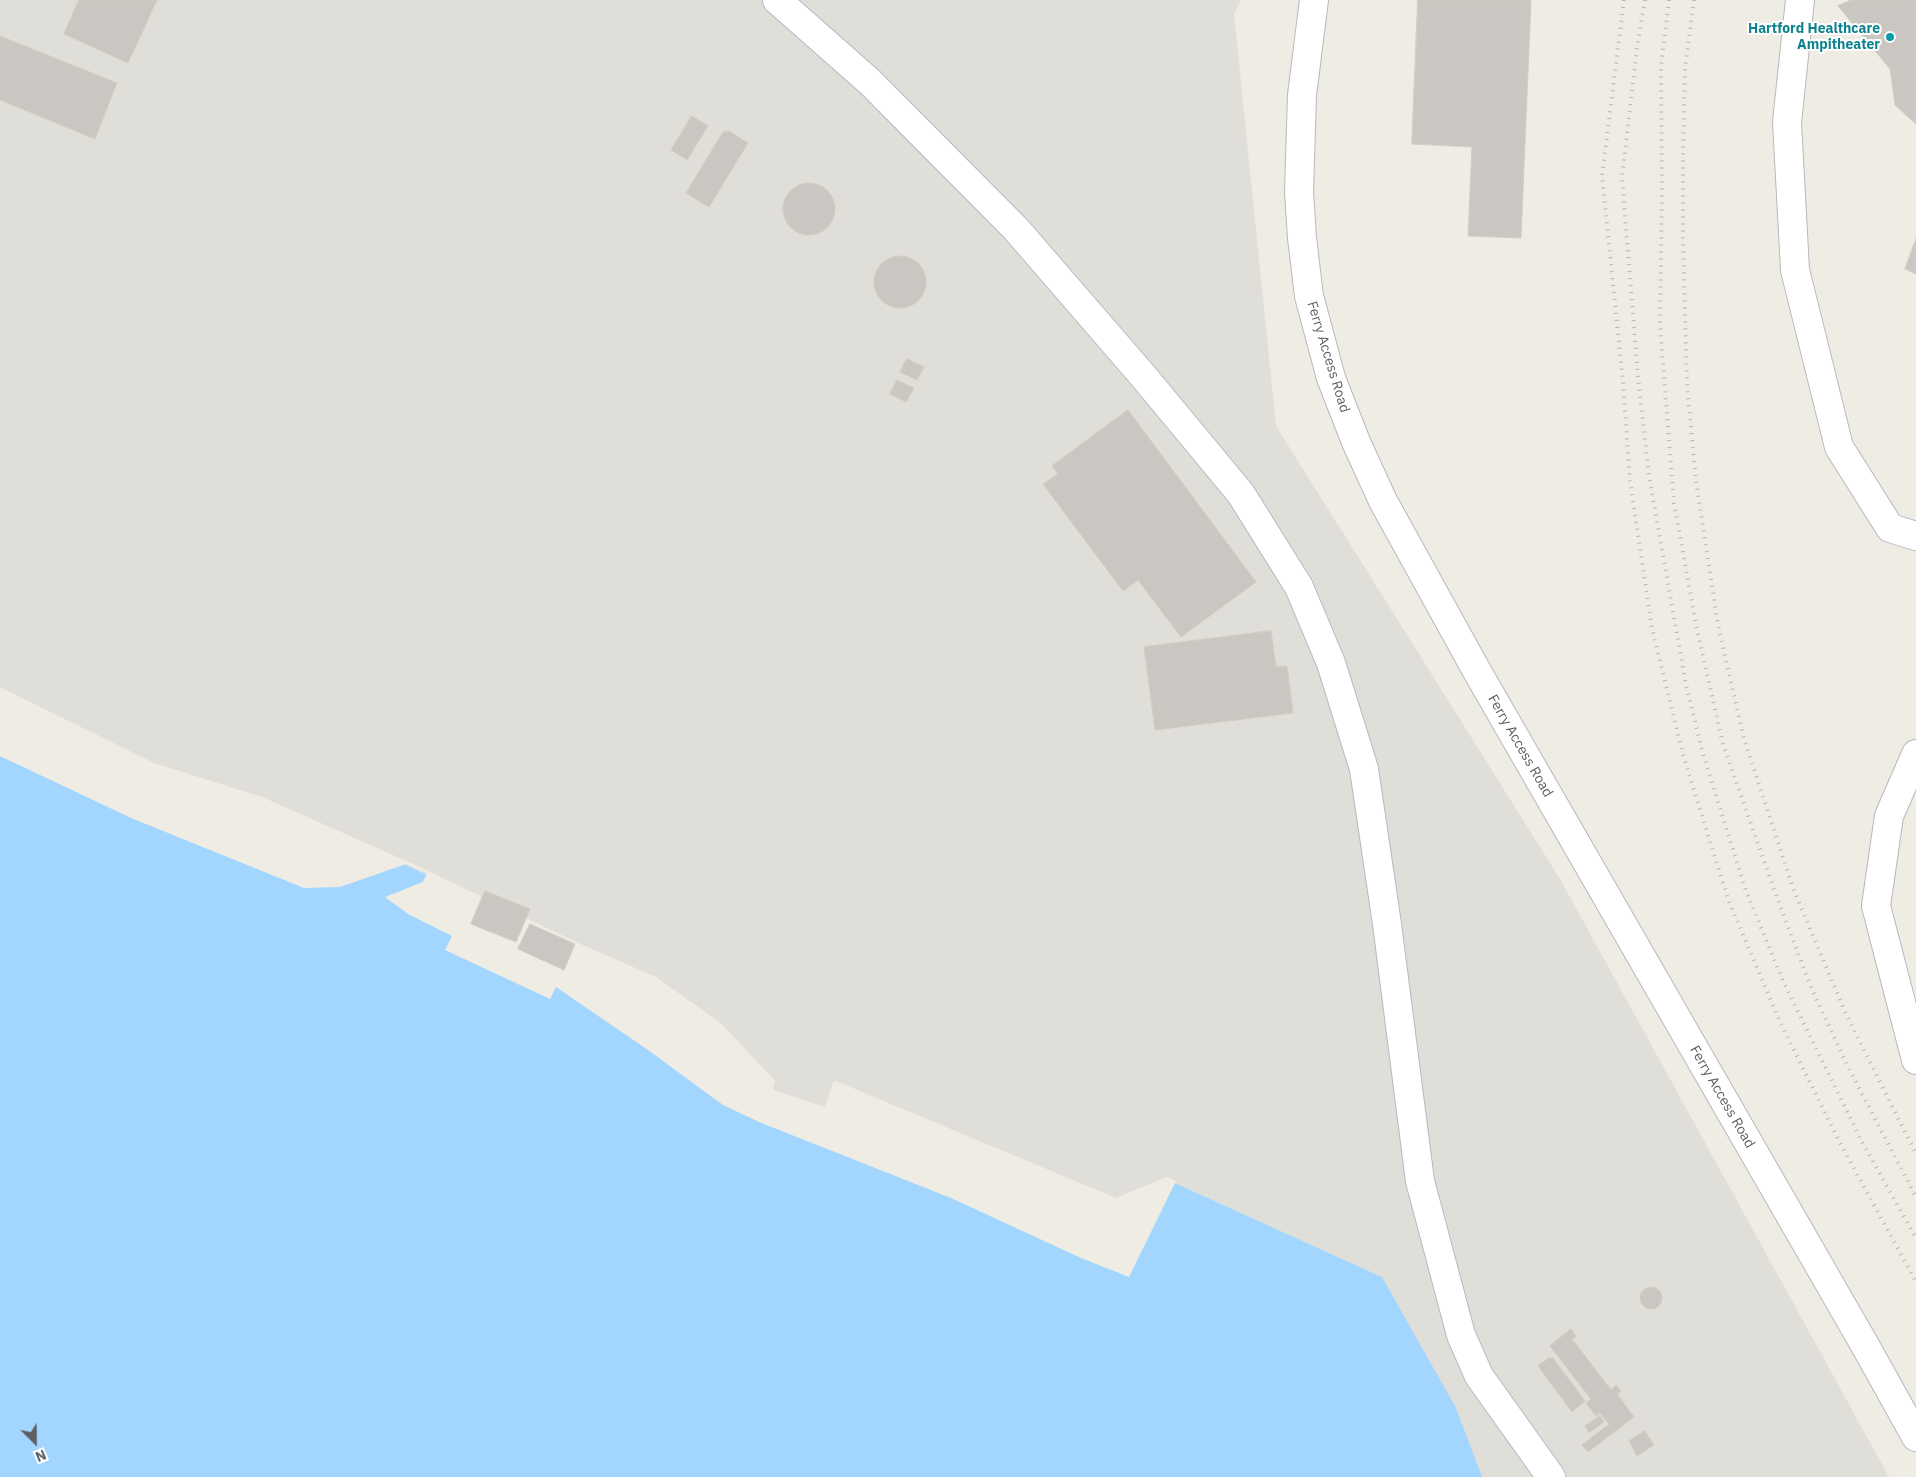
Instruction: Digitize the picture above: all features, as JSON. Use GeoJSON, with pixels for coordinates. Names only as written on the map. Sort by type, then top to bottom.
{"type":"FeatureCollection","features":[{"type":"Feature","properties":{"kind":"street"},"geometry":{"type":"LineString","coordinates":[[777,0],[870,82],[1016,229],[1242,494],[1299,587],[1331,663],[1364,769],[1387,924],[1420,1180],[1461,1335],[1479,1376],[1551,1477]]}},
{"type":"Feature","properties":{"kind":"street","name":"Ferry Access Road"},"geometry":{"type":"LineString","coordinates":[[1314,0],[1302,95],[1299,192],[1302,238],[1309,296],[1331,378],[1356,442],[1383,500],[1478,673],[1916,1437]]}},
{"type":"Feature","properties":{"kind":"street"},"geometry":{"type":"LineString","coordinates":[[1800,0],[1787,122],[1795,270],[1838,447],[1890,528],[1916,536]]}},
{"type":"Feature","properties":{"kind":"street"},"geometry":{"type":"LineString","coordinates":[[1916,754],[1889,816],[1876,906],[1916,1060]]}},
{"type":"Feature","properties":{"kind":"shaded area"},"geometry":{"type":"Polygon","coordinates":[[[0,0],[1241,0],[1234,14],[1276,426],[1560,879],[1889,1477],[1476,1477],[1382,1277],[1166,1179],[1117,1201],[770,1091],[153,765],[0,690],[0,0]]]}},
{"type":"Feature","properties":{"kind":"water"},"geometry":{"type":"Polygon","coordinates":[[[0,690],[153,765],[261,799],[471,895],[770,1091],[1116,1201],[1166,1179],[1382,1277],[1456,1408],[1482,1477],[0,1477],[0,690]]]}},
{"type":"Feature","properties":{"kind":"pier"},"geometry":{"type":"Polygon","coordinates":[[[0,687],[154,763],[262,797],[420,867],[576,942],[656,977],[722,1024],[775,1081],[773,1090],[825,1107],[833,1082],[836,1081],[1116,1198],[1166,1177],[1176,1181],[1129,1277],[1081,1258],[951,1198],[759,1122],[723,1105],[648,1050],[556,987],[550,999],[445,950],[452,936],[408,914],[385,897],[423,882],[427,873],[406,864],[340,887],[304,888],[131,818],[0,756],[0,687]]]}},
{"type":"Feature","properties":{"kind":"building"},"geometry":{"type":"Polygon","coordinates":[[[79,0],[157,0],[128,63],[64,34],[79,0]]]}},
{"type":"Feature","properties":{"kind":"building"},"geometry":{"type":"Polygon","coordinates":[[[1418,0],[1531,0],[1521,238],[1468,236],[1472,147],[1412,144],[1418,0]]]}},
{"type":"Feature","properties":{"kind":"building","name":"Hartford Healthcare Ampitheater"},"geometry":{"type":"Polygon","coordinates":[[[1851,0],[1916,0],[1916,124],[1895,105],[1890,69],[1838,6],[1851,0]]]}},
{"type":"Feature","properties":{"kind":"building"},"geometry":{"type":"Polygon","coordinates":[[[0,36],[117,83],[95,139],[0,100],[0,36]]]}},
{"type":"Feature","properties":{"kind":"building"},"geometry":{"type":"Polygon","coordinates":[[[692,116],[708,126],[687,160],[671,150],[692,116]]]}},
{"type":"Feature","properties":{"kind":"building"},"geometry":{"type":"Polygon","coordinates":[[[729,131],[748,143],[709,207],[686,193],[723,132],[729,131]]]}},
{"type":"Feature","properties":{"kind":"building"},"geometry":{"type":"Polygon","coordinates":[[[804,183],[814,183],[828,190],[835,204],[835,214],[828,228],[814,235],[804,235],[794,231],[787,224],[783,214],[783,204],[787,194],[794,187],[804,183]]]}},
{"type":"Feature","properties":{"kind":"building"},"geometry":{"type":"Polygon","coordinates":[[[1916,239],[1916,274],[1905,269],[1916,239]]]}},
{"type":"Feature","properties":{"kind":"building"},"geometry":{"type":"Polygon","coordinates":[[[895,256],[905,256],[919,263],[926,277],[926,287],[919,301],[905,308],[895,308],[885,304],[878,297],[874,287],[874,277],[878,267],[885,260],[895,256]]]}},
{"type":"Feature","properties":{"kind":"building"},"geometry":{"type":"Polygon","coordinates":[[[907,359],[924,367],[917,380],[900,372],[907,359]]]}},
{"type":"Feature","properties":{"kind":"building"},"geometry":{"type":"Polygon","coordinates":[[[897,380],[914,388],[906,402],[890,394],[897,380]]]}},
{"type":"Feature","properties":{"kind":"building"},"geometry":{"type":"Polygon","coordinates":[[[1128,410],[1256,582],[1181,637],[1138,580],[1123,591],[1043,484],[1058,474],[1052,466],[1128,410]]]}},
{"type":"Feature","properties":{"kind":"building"},"geometry":{"type":"Polygon","coordinates":[[[1271,631],[1276,667],[1287,666],[1293,713],[1155,730],[1144,647],[1271,631]]]}},
{"type":"Feature","properties":{"kind":"building"},"geometry":{"type":"Polygon","coordinates":[[[485,891],[530,909],[516,942],[471,924],[485,891]]]}},
{"type":"Feature","properties":{"kind":"building"},"geometry":{"type":"Polygon","coordinates":[[[530,924],[575,944],[564,970],[518,949],[530,924]]]}},
{"type":"Feature","properties":{"kind":"building"},"geometry":{"type":"Polygon","coordinates":[[[1651,1287],[1659,1290],[1662,1298],[1659,1306],[1651,1309],[1643,1306],[1640,1298],[1643,1290],[1651,1287]]]}},
{"type":"Feature","properties":{"kind":"building"},"geometry":{"type":"Polygon","coordinates":[[[1571,1329],[1576,1336],[1572,1339],[1611,1390],[1616,1385],[1621,1391],[1617,1394],[1634,1417],[1588,1452],[1582,1445],[1609,1424],[1600,1413],[1596,1416],[1586,1403],[1591,1399],[1550,1346],[1571,1329]]]}},
{"type":"Feature","properties":{"kind":"building"},"geometry":{"type":"Polygon","coordinates":[[[1549,1358],[1553,1358],[1585,1401],[1572,1412],[1538,1366],[1549,1358]]]}},
{"type":"Feature","properties":{"kind":"building"},"geometry":{"type":"Polygon","coordinates":[[[1600,1416],[1604,1422],[1589,1433],[1585,1426],[1600,1416]]]}},
{"type":"Feature","properties":{"kind":"building"},"geometry":{"type":"Polygon","coordinates":[[[1645,1431],[1654,1445],[1637,1456],[1629,1441],[1645,1431]]]}},
{"type":"Feature","properties":{"kind":"railway"},"geometry":{"type":"LineString","coordinates":[[1624,0],[1602,176],[1623,382],[1630,481],[1652,629],[1684,758],[1728,899],[1780,1022],[1839,1141],[1916,1282]]}},
{"type":"Feature","properties":{"kind":"railway"},"geometry":{"type":"LineString","coordinates":[[1645,0],[1637,47],[1622,178],[1638,377],[1649,476],[1686,685],[1703,754],[1746,891],[1784,983],[1862,1142],[1916,1238]]}},
{"type":"Feature","properties":{"kind":"railway"},"geometry":{"type":"LineString","coordinates":[[1669,0],[1661,66],[1660,325],[1674,503],[1697,630],[1723,744],[1810,985],[1847,1065],[1916,1197]]}},
{"type":"Feature","properties":{"kind":"railway"},"geometry":{"type":"LineString","coordinates":[[1694,0],[1685,69],[1683,158],[1687,386],[1696,481],[1718,625],[1744,739],[1793,888],[1846,1014],[1916,1154]]}},
{"type":"Feature","properties":{"kind":"place","name":"Hartford Healthcare Ampitheater"},"geometry":{"type":"Point","coordinates":[1890,37]}}]}
